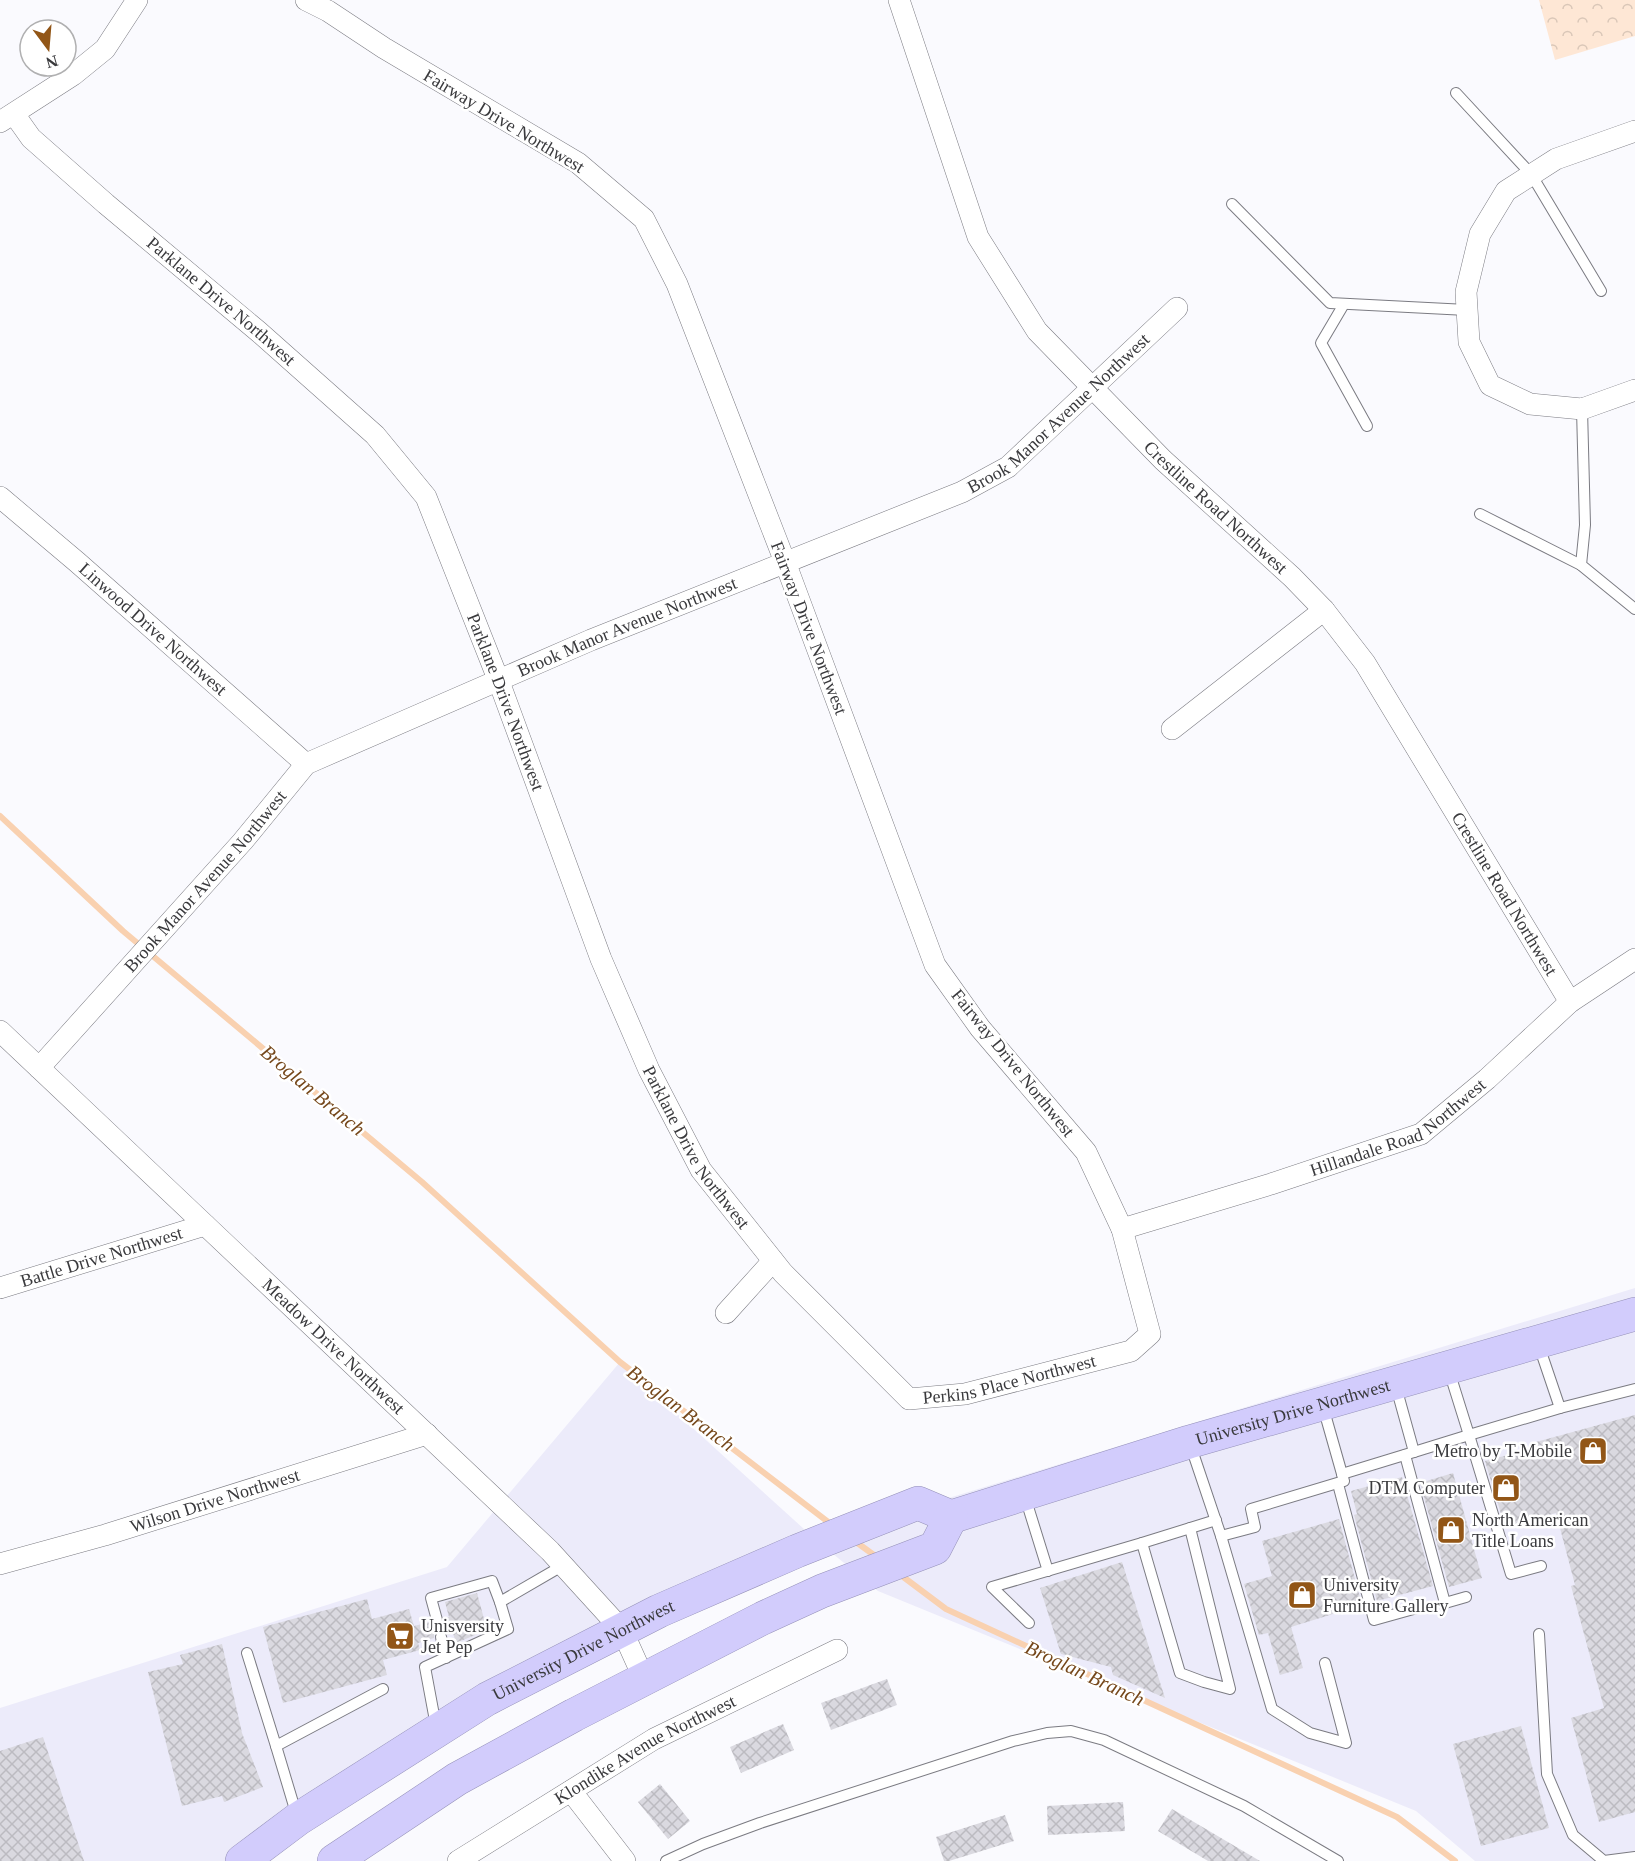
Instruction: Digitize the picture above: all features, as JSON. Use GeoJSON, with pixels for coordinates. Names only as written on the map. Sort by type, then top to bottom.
{"type":"FeatureCollection","features":[{"type":"Feature","properties":{"kind":"highway","name":"University Drive Northwest"},"geometry":{"type":"LineString","coordinates":[[242,1861],[298,1819],[488,1699],[659,1611],[797,1551],[918,1503],[951,1517],[1189,1442],[1635,1314]]}},
{"type":"Feature","properties":{"kind":"highway"},"geometry":{"type":"LineString","coordinates":[[334,1861],[457,1779],[574,1715],[763,1618],[822,1591],[935,1548],[951,1517]]}},
{"type":"Feature","properties":{"kind":"street"},"geometry":{"type":"LineString","coordinates":[[7,118],[73,75],[105,49],[137,0]]}},
{"type":"Feature","properties":{"kind":"street","name":"Fairway Drive Northwest"},"geometry":{"type":"LineString","coordinates":[[306,0],[332,5],[384,48],[578,164],[644,219],[677,284],[784,562],[934,965],[980,1028],[1086,1152],[1122,1229],[1150,1334],[1131,1351],[1107,1357]]}},
{"type":"Feature","properties":{"kind":"street","name":"Crestline Road Northwest"},"geometry":{"type":"LineString","coordinates":[[899,0],[978,237],[1037,331],[1163,460],[1324,609],[1365,663],[1570,1002]]}},
{"type":"Feature","properties":{"kind":"street","name":"Parklane Drive Northwest"},"geometry":{"type":"LineString","coordinates":[[7,118],[375,435],[426,496],[498,679],[601,959],[649,1070],[701,1170],[783,1274],[885,1375]]}},
{"type":"Feature","properties":{"kind":"street"},"geometry":{"type":"LineString","coordinates":[[1635,131],[1556,159],[1506,191],[1480,234],[1466,292],[1469,342],[1490,385],[1530,404],[1582,409],[1635,390]]}},
{"type":"Feature","properties":{"kind":"street","name":"Brook Manor Avenue Northwest"},"geometry":{"type":"LineString","coordinates":[[39,1068],[243,841],[306,764],[498,679],[962,492],[1008,466],[1177,308]]}},
{"type":"Feature","properties":{"kind":"street","name":"Linwood Drive Northwest"},"geometry":{"type":"LineString","coordinates":[[0,497],[306,764]]}},
{"type":"Feature","properties":{"kind":"street"},"geometry":{"type":"LineString","coordinates":[[1172,729],[1324,609]]}},
{"type":"Feature","properties":{"kind":"street","name":"Hillandale Road Northwest"},"geometry":{"type":"LineString","coordinates":[[1122,1229],[1271,1184],[1421,1134],[1486,1079],[1570,1002],[1635,959]]}},
{"type":"Feature","properties":{"kind":"street","name":"Meadow Drive Northwest"},"geometry":{"type":"LineString","coordinates":[[0,1031],[550,1551],[622,1630],[644,1679]]}},
{"type":"Feature","properties":{"kind":"street","name":"Battle Drive Northwest"},"geometry":{"type":"LineString","coordinates":[[0,1288],[205,1225]]}},
{"type":"Feature","properties":{"kind":"street"},"geometry":{"type":"LineString","coordinates":[[726,1313],[773,1261]]}},
{"type":"Feature","properties":{"kind":"street","name":"Perkins Place Northwest"},"geometry":{"type":"LineString","coordinates":[[885,1375],[909,1399],[965,1394],[1107,1357]]}},
{"type":"Feature","properties":{"kind":"street","name":"Wilson Drive Northwest"},"geometry":{"type":"LineString","coordinates":[[0,1564],[105,1535],[427,1434]]}},
{"type":"Feature","properties":{"kind":"street","name":"Klondike Avenue Northwest"},"geometry":{"type":"LineString","coordinates":[[458,1861],[654,1739],[837,1650]]}},
{"type":"Feature","properties":{"kind":"street"},"geometry":{"type":"LineString","coordinates":[[571,1791],[625,1861]]}},
{"type":"Feature","properties":{"kind":"lane"},"geometry":{"type":"LineString","coordinates":[[1456,93],[1531,174],[1601,291]]}},
{"type":"Feature","properties":{"kind":"lane"},"geometry":{"type":"LineString","coordinates":[[1232,204],[1330,303],[1467,310]]}},
{"type":"Feature","properties":{"kind":"lane"},"geometry":{"type":"LineString","coordinates":[[1344,304],[1321,343],[1366,426]]}},
{"type":"Feature","properties":{"kind":"lane"},"geometry":{"type":"LineString","coordinates":[[1581,565],[1585,525],[1582,409]]}},
{"type":"Feature","properties":{"kind":"lane"},"geometry":{"type":"LineString","coordinates":[[1480,514],[1581,565],[1635,609]]}},
{"type":"Feature","properties":{"kind":"lane"},"geometry":{"type":"LineString","coordinates":[[1538,1342],[1560,1408]]}},
{"type":"Feature","properties":{"kind":"lane"},"geometry":{"type":"LineString","coordinates":[[1448,1368],[1511,1574],[1541,1566]]}},
{"type":"Feature","properties":{"kind":"lane"},"geometry":{"type":"LineString","coordinates":[[1395,1383],[1444,1603],[1466,1597]]}},
{"type":"Feature","properties":{"kind":"lane"},"geometry":{"type":"LineString","coordinates":[[1221,1536],[1255,1527],[1251,1509],[1469,1435],[1635,1389]]}},
{"type":"Feature","properties":{"kind":"lane"},"geometry":{"type":"LineString","coordinates":[[1322,1404],[1374,1620],[1417,1608]]}},
{"type":"Feature","properties":{"kind":"lane"},"geometry":{"type":"LineString","coordinates":[[1189,1442],[1221,1536],[1272,1709],[1310,1733],[1346,1743],[1325,1663]]}},
{"type":"Feature","properties":{"kind":"lane"},"geometry":{"type":"LineString","coordinates":[[1024,1494],[1048,1571]]}},
{"type":"Feature","properties":{"kind":"lane"},"geometry":{"type":"LineString","coordinates":[[1029,1623],[992,1587],[1216,1520]]}},
{"type":"Feature","properties":{"kind":"lane"},"geometry":{"type":"LineString","coordinates":[[1142,1544],[1180,1673],[1230,1689],[1190,1528]]}},
{"type":"Feature","properties":{"kind":"lane"},"geometry":{"type":"LineString","coordinates":[[500,1602],[562,1566]]}},
{"type":"Feature","properties":{"kind":"lane"},"geometry":{"type":"LineString","coordinates":[[436,1731],[425,1667],[508,1629],[492,1581],[431,1598],[437,1620]]}},
{"type":"Feature","properties":{"kind":"lane"},"geometry":{"type":"LineString","coordinates":[[1539,1634],[1547,1774],[1573,1835],[1604,1861],[1635,1857]]}},
{"type":"Feature","properties":{"kind":"lane"},"geometry":{"type":"LineString","coordinates":[[441,1636],[446,1658]]}},
{"type":"Feature","properties":{"kind":"lane"},"geometry":{"type":"LineString","coordinates":[[248,1653],[298,1819]]}},
{"type":"Feature","properties":{"kind":"lane"},"geometry":{"type":"LineString","coordinates":[[276,1746],[383,1689]]}},
{"type":"Feature","properties":{"kind":"lane"},"geometry":{"type":"LineString","coordinates":[[666,1861],[703,1844],[760,1823],[1002,1744],[1047,1733],[1071,1731],[1104,1740],[1244,1806],[1338,1861]]}},
{"type":"Feature","properties":{"kind":"shaded area"},"geometry":{"type":"Polygon","coordinates":[[[1635,1288],[1635,1861],[1475,1861],[1416,1811],[878,1591],[815,1539],[1635,1288]]]}},
{"type":"Feature","properties":{"kind":"shaded area"},"geometry":{"type":"Polygon","coordinates":[[[620,1362],[815,1539],[580,1644],[238,1861],[0,1861],[0,1708],[447,1567],[620,1362]]]}},
{"type":"Feature","properties":{"kind":"green space"},"geometry":{"type":"Polygon","coordinates":[[[1539,0],[1635,0],[1635,36],[1555,60],[1539,0]]]}},
{"type":"Feature","properties":{"kind":"building"},"geometry":{"type":"Polygon","coordinates":[[[1635,1415],[1635,1812],[1599,1822],[1571,1718],[1604,1708],[1571,1586],[1575,1585],[1556,1513],[1505,1527],[1485,1461],[1538,1447],[1536,1442],[1635,1415]]]}},
{"type":"Feature","properties":{"kind":"building","name":"North American Title Loans"},"geometry":{"type":"Polygon","coordinates":[[[1453,1473],[1482,1578],[1449,1587],[1420,1483],[1453,1473]]]}},
{"type":"Feature","properties":{"kind":"building"},"geometry":{"type":"Polygon","coordinates":[[[1402,1477],[1433,1586],[1377,1601],[1354,1515],[1357,1514],[1351,1491],[1402,1477]]]}},
{"type":"Feature","properties":{"kind":"building","name":"University Furniture Gallery"},"geometry":{"type":"Polygon","coordinates":[[[1339,1519],[1362,1605],[1291,1627],[1303,1668],[1280,1675],[1268,1633],[1259,1635],[1244,1584],[1272,1576],[1262,1541],[1339,1519]]]}},
{"type":"Feature","properties":{"kind":"building"},"geometry":{"type":"Polygon","coordinates":[[[1122,1562],[1165,1698],[1113,1675],[1111,1667],[1061,1654],[1040,1588],[1122,1562]]]}},
{"type":"Feature","properties":{"kind":"building"},"geometry":{"type":"Polygon","coordinates":[[[477,1593],[487,1630],[456,1643],[453,1633],[448,1635],[444,1630],[439,1630],[434,1634],[434,1638],[418,1643],[420,1650],[383,1660],[387,1675],[283,1703],[263,1627],[367,1599],[372,1619],[409,1609],[414,1626],[430,1622],[432,1626],[438,1627],[443,1625],[444,1618],[449,1617],[445,1602],[477,1593]]]}},
{"type":"Feature","properties":{"kind":"building"},"geometry":{"type":"Polygon","coordinates":[[[222,1644],[242,1733],[263,1787],[224,1802],[222,1796],[182,1806],[148,1672],[183,1664],[180,1655],[222,1644]]]}},
{"type":"Feature","properties":{"kind":"building"},"geometry":{"type":"Polygon","coordinates":[[[887,1679],[897,1705],[831,1730],[821,1703],[887,1679]]]}},
{"type":"Feature","properties":{"kind":"building"},"geometry":{"type":"Polygon","coordinates":[[[783,1724],[794,1750],[741,1773],[730,1747],[783,1724]]]}},
{"type":"Feature","properties":{"kind":"building"},"geometry":{"type":"Polygon","coordinates":[[[1521,1726],[1549,1828],[1481,1846],[1453,1744],[1521,1726]]]}},
{"type":"Feature","properties":{"kind":"building"},"geometry":{"type":"Polygon","coordinates":[[[43,1737],[84,1861],[0,1861],[0,1751],[43,1737]]]}},
{"type":"Feature","properties":{"kind":"building"},"geometry":{"type":"Polygon","coordinates":[[[660,1784],[690,1821],[668,1839],[638,1802],[660,1784]]]}},
{"type":"Feature","properties":{"kind":"building"},"geometry":{"type":"Polygon","coordinates":[[[1123,1802],[1125,1831],[1048,1835],[1047,1806],[1123,1802]]]}},
{"type":"Feature","properties":{"kind":"building"},"geometry":{"type":"Polygon","coordinates":[[[1172,1809],[1260,1861],[1208,1861],[1158,1831],[1172,1809]]]}},
{"type":"Feature","properties":{"kind":"building"},"geometry":{"type":"Polygon","coordinates":[[[1005,1815],[1014,1841],[944,1861],[936,1837],[1005,1815]]]}},
{"type":"Feature","properties":{"kind":"waterway","name":"Broglan Branch"},"geometry":{"type":"LineString","coordinates":[[0,816],[123,931],[422,1182],[620,1362],[832,1525]]}},
{"type":"Feature","properties":{"kind":"waterway","name":"Broglan Branch"},"geometry":{"type":"LineString","coordinates":[[852,1539],[878,1558]]}},
{"type":"Feature","properties":{"kind":"waterway","name":"Broglan Branch"},"geometry":{"type":"LineString","coordinates":[[898,1573],[946,1609],[1397,1817],[1455,1861]]}},
{"type":"Feature","properties":{"kind":"place","name":"Metro by T-Mobile"},"geometry":{"type":"Point","coordinates":[1593,1451]}},
{"type":"Feature","properties":{"kind":"place","name":"DTM Computer"},"geometry":{"type":"Point","coordinates":[1506,1488]}},
{"type":"Feature","properties":{"kind":"place","name":"North American Title Loans"},"geometry":{"type":"Point","coordinates":[1451,1530]}},
{"type":"Feature","properties":{"kind":"place","name":"University Furniture Gallery"},"geometry":{"type":"Point","coordinates":[1302,1595]}},
{"type":"Feature","properties":{"kind":"place","name":"Unisversity Jet Pep"},"geometry":{"type":"Point","coordinates":[400,1636]}}]}
